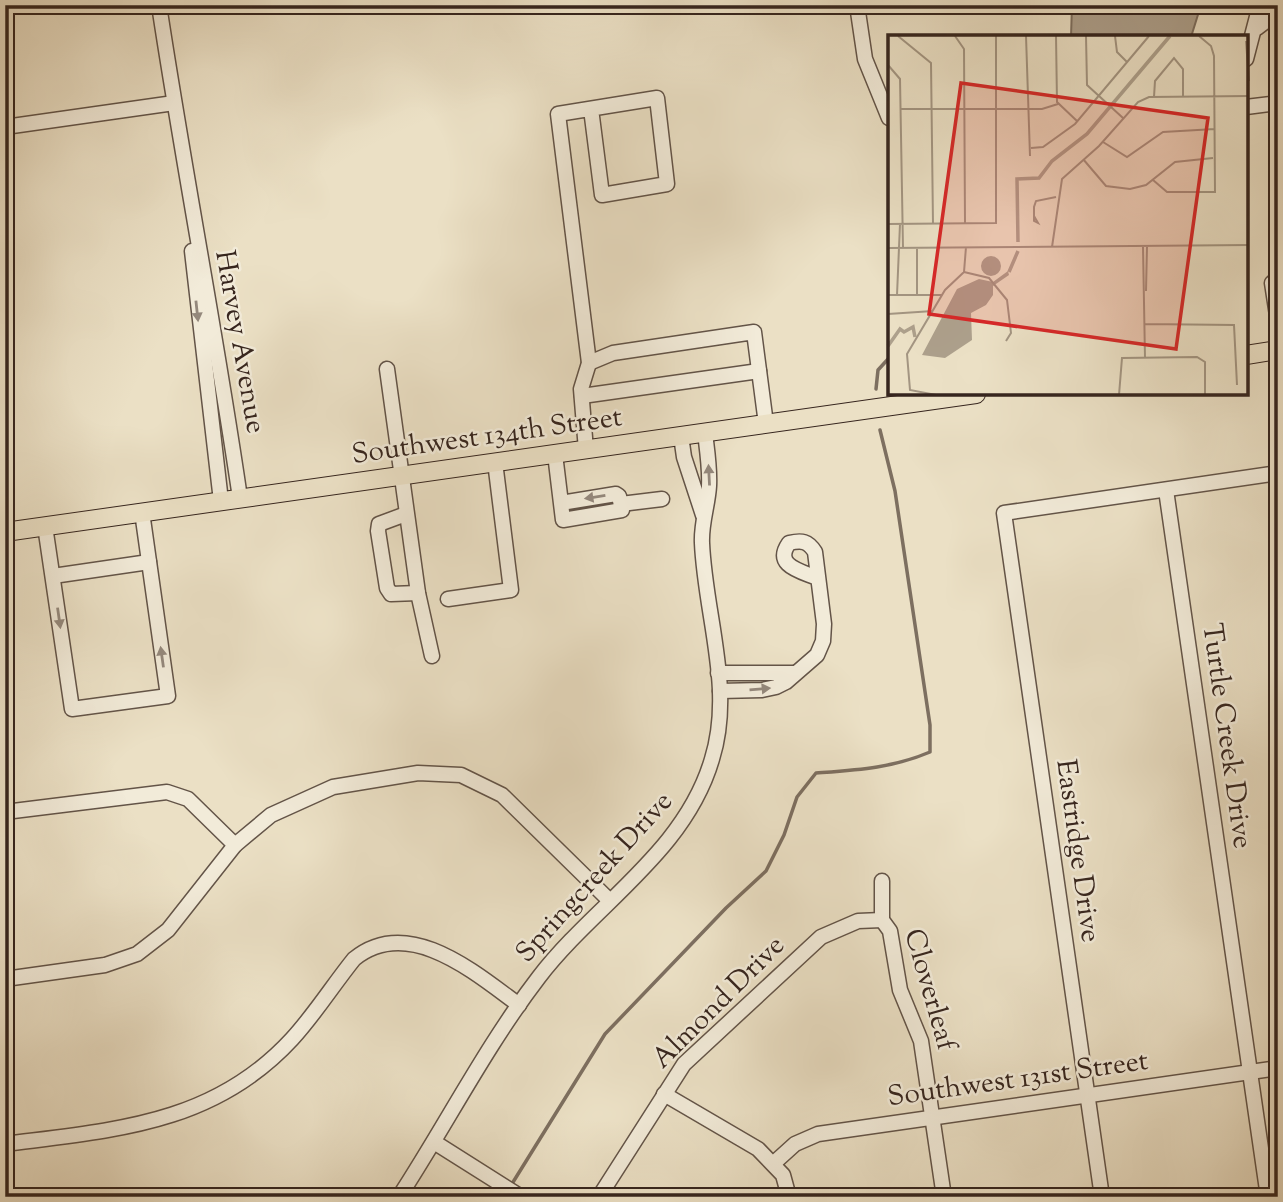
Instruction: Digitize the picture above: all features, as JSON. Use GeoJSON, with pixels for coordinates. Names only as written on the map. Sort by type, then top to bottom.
{"type":"FeatureCollection","features":[{"type":"Feature","properties":{"kind":"main road"},"geometry":{"type":"LineString","coordinates":[[1248,355],[1278,350]]}},
{"type":"Feature","properties":{"kind":"main road","name":"Southwest 134th Street"},"geometry":{"type":"LineString","coordinates":[[5,533],[962,396]]}},
{"type":"Feature","properties":{"kind":"street","name":"Harvey Avenue"},"geometry":{"type":"LineString","coordinates":[[159,5],[188,194],[217,338],[240,498]]}},
{"type":"Feature","properties":{"kind":"street"},"geometry":{"type":"LineString","coordinates":[[857,5],[865,59],[888,116]]}},
{"type":"Feature","properties":{"kind":"street"},"geometry":{"type":"LineString","coordinates":[[1248,53],[1260,5]]}},
{"type":"Feature","properties":{"kind":"street"},"geometry":{"type":"LineString","coordinates":[[1256,28],[1278,12]]}},
{"type":"Feature","properties":{"kind":"street"},"geometry":{"type":"LineString","coordinates":[[586,450],[582,396],[589,363],[558,114],[657,98],[667,184],[602,195],[591,109]]}},
{"type":"Feature","properties":{"kind":"street"},"geometry":{"type":"LineString","coordinates":[[5,127],[174,103]]}},
{"type":"Feature","properties":{"kind":"street"},"geometry":{"type":"LineString","coordinates":[[1248,107],[1278,103]]}},
{"type":"Feature","properties":{"kind":"street","name":"Harvey Avenue"},"geometry":{"type":"LineString","coordinates":[[188,194],[195,300],[220,501]]}},
{"type":"Feature","properties":{"kind":"street"},"geometry":{"type":"LineString","coordinates":[[1272,283],[1278,323]]}},
{"type":"Feature","properties":{"kind":"street"},"geometry":{"type":"LineString","coordinates":[[589,363],[613,353],[754,332],[766,424]]}},
{"type":"Feature","properties":{"kind":"street"},"geometry":{"type":"LineString","coordinates":[[387,369],[418,593],[432,656]]}},
{"type":"Feature","properties":{"kind":"street"},"geometry":{"type":"LineString","coordinates":[[582,396],[759,371]]}},
{"type":"Feature","properties":{"kind":"street","name":"Springcreek Drive"},"geometry":{"type":"LineString","coordinates":[[399,1197],[519,1005],[548,964],[657,852],[691,811],[717,742],[720,691],[703,560],[703,516],[709,487],[705,433]]}},
{"type":"Feature","properties":{"kind":"street","name":"Springcreek Drive"},"geometry":{"type":"LineString","coordinates":[[681,436],[684,457],[703,516]]}},
{"type":"Feature","properties":{"kind":"street"},"geometry":{"type":"LineString","coordinates":[[555,454],[564,521],[619,512],[621,504],[662,499]]}},
{"type":"Feature","properties":{"kind":"street"},"geometry":{"type":"LineString","coordinates":[[448,599],[511,590],[495,463]]}},
{"type":"Feature","properties":{"kind":"street"},"geometry":{"type":"LineString","coordinates":[[1166,490],[1278,473]]}},
{"type":"Feature","properties":{"kind":"street","name":"Eastridge Drive"},"geometry":{"type":"LineString","coordinates":[[1102,1197],[1004,513],[1166,490]]}},
{"type":"Feature","properties":{"kind":"street","name":"Turtle Creek Drive"},"geometry":{"type":"LineString","coordinates":[[1166,490],[1268,1197]]}},
{"type":"Feature","properties":{"kind":"street"},"geometry":{"type":"LineString","coordinates":[[45,526],[72,709],[167,696],[142,512]]}},
{"type":"Feature","properties":{"kind":"street"},"geometry":{"type":"LineString","coordinates":[[406,514],[379,524],[378,531],[387,588],[391,594],[418,593]]}},
{"type":"Feature","properties":{"kind":"street"},"geometry":{"type":"LineString","coordinates":[[52,576],[149,562]]}},
{"type":"Feature","properties":{"kind":"street"},"geometry":{"type":"LineString","coordinates":[[720,691],[762,690],[786,682],[817,654],[823,641],[823,604],[817,578]]}},
{"type":"Feature","properties":{"kind":"street"},"geometry":{"type":"LineString","coordinates":[[718,673],[794,673]]}},
{"type":"Feature","properties":{"kind":"street"},"geometry":{"type":"LineString","coordinates":[[5,979],[105,965],[137,954],[168,930],[235,845],[271,815],[333,787],[418,773],[447,772],[473,779],[502,795],[609,901]]}},
{"type":"Feature","properties":{"kind":"street"},"geometry":{"type":"LineString","coordinates":[[5,812],[167,792],[195,804],[235,845]]}},
{"type":"Feature","properties":{"kind":"street","name":"Cloverleaf"},"geometry":{"type":"LineString","coordinates":[[882,881],[882,920],[890,931],[900,990],[921,1041],[944,1197]]}},
{"type":"Feature","properties":{"kind":"street","name":"Almond Drive"},"geometry":{"type":"LineString","coordinates":[[599,1197],[684,1064],[821,937],[858,921],[882,920]]}},
{"type":"Feature","properties":{"kind":"street"},"geometry":{"type":"LineString","coordinates":[[5,1144],[154,1122],[221,1096],[282,1049],[354,959],[364,951],[387,943],[410,943],[429,948],[519,1005]]}},
{"type":"Feature","properties":{"kind":"street","name":"Southwest 131st Street"},"geometry":{"type":"LineString","coordinates":[[774,1163],[795,1144],[818,1133],[1278,1068]]}},
{"type":"Feature","properties":{"kind":"street"},"geometry":{"type":"LineString","coordinates":[[664,1094],[758,1150],[774,1163],[783,1175],[789,1197]]}},
{"type":"Feature","properties":{"kind":"street"},"geometry":{"type":"LineString","coordinates":[[434,1142],[518,1195]]}},
{"type":"Feature","properties":{"kind":"shaded area"},"geometry":{"type":"Polygon","coordinates":[[[1072,5],[1201,5],[1192,35],[1071,35],[1072,5]]]}},
{"type":"Feature","properties":{"kind":"waterway"},"geometry":{"type":"LineString","coordinates":[[876,389],[878,370],[888,359]]}},
{"type":"Feature","properties":{"kind":"waterway"},"geometry":{"type":"LineString","coordinates":[[510,1187],[605,1034],[726,908],[766,871],[784,835],[797,797],[816,773],[888,765],[930,752],[930,725],[895,491],[880,430]]}}]}
